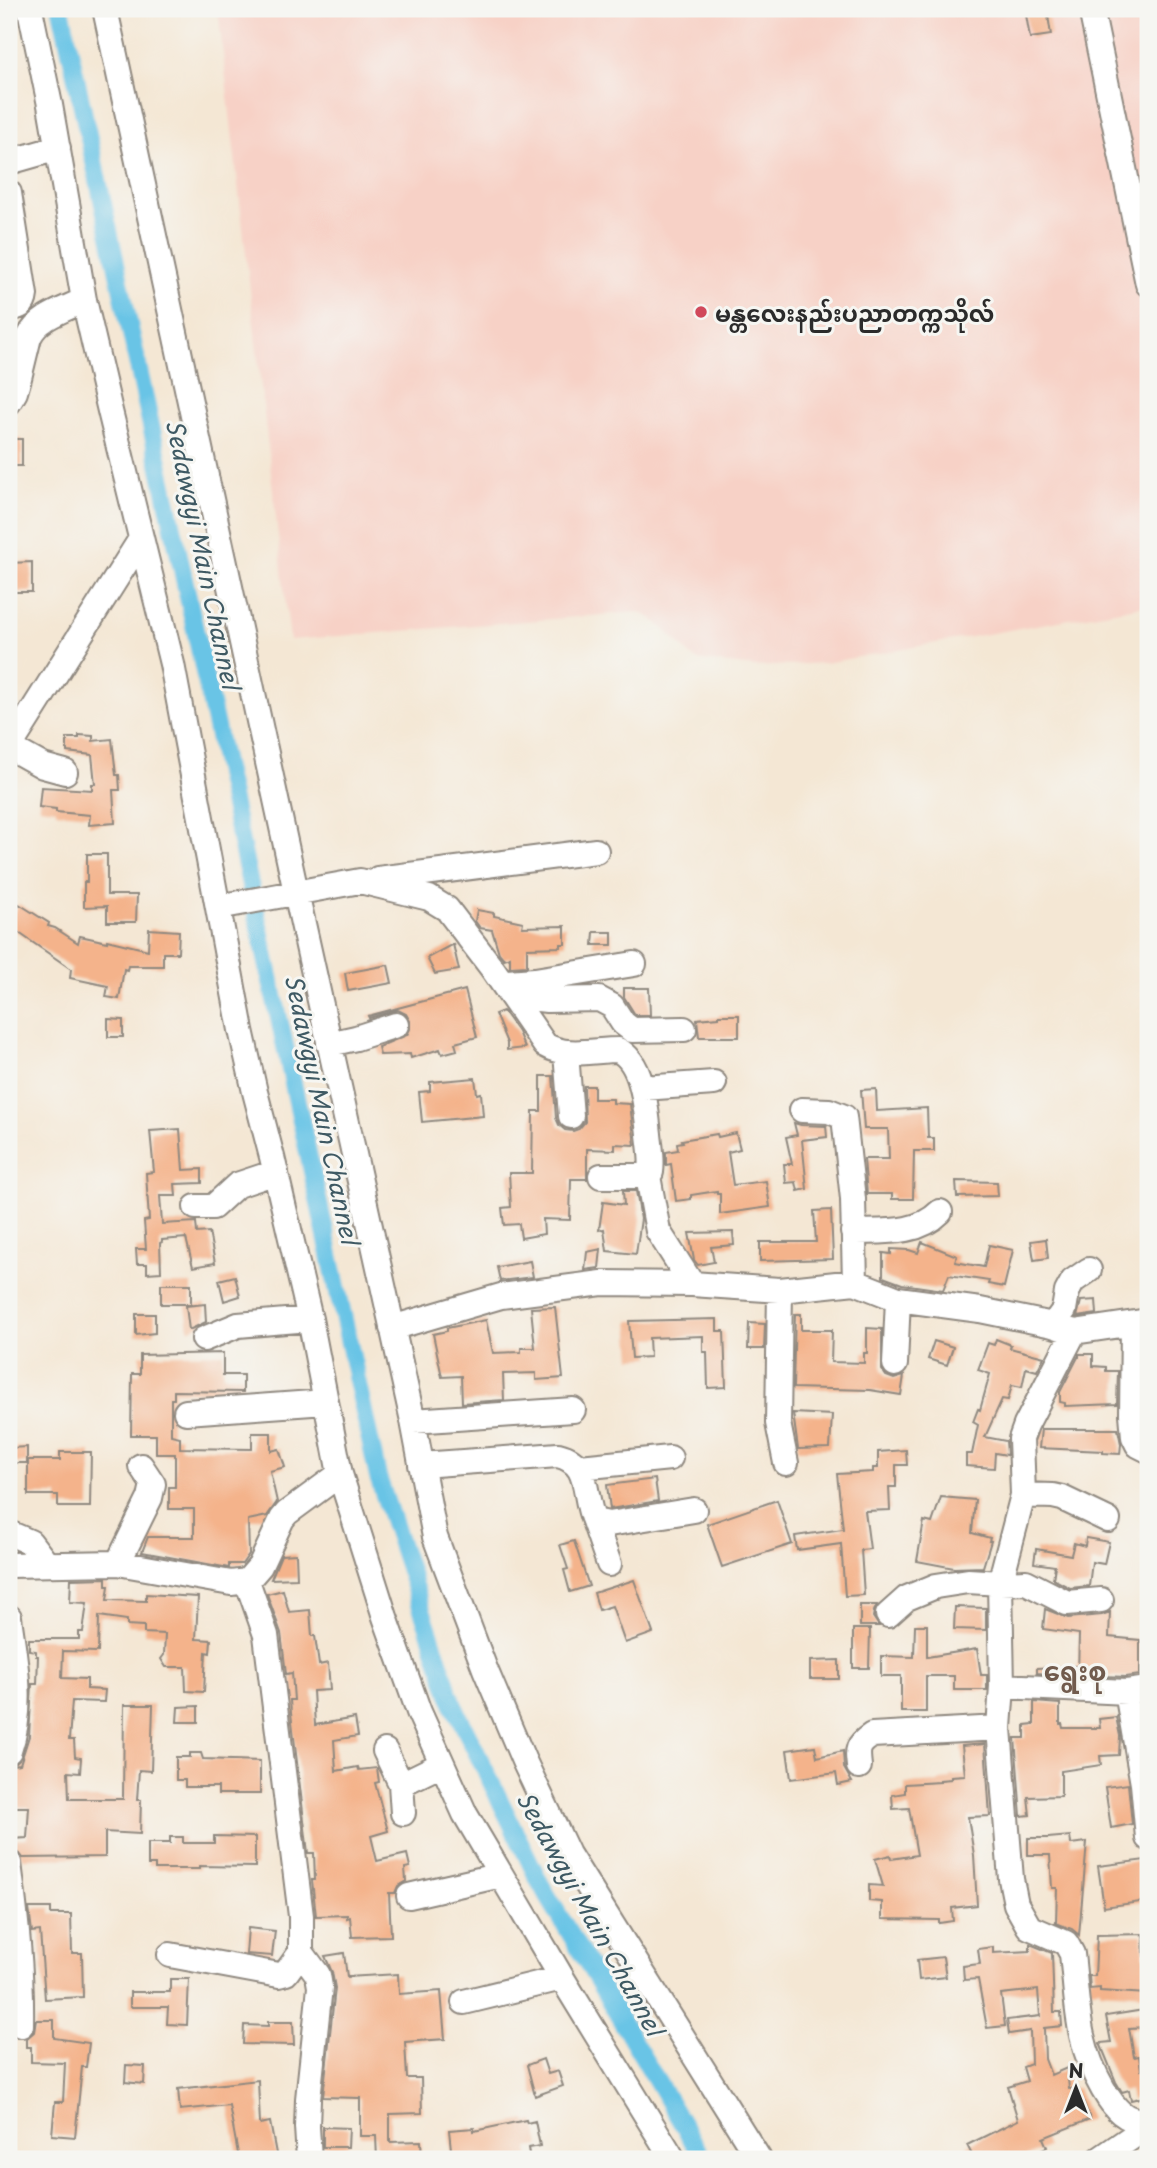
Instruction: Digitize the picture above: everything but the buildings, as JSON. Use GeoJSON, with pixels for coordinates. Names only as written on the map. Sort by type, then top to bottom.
{"type":"FeatureCollection","features":[{"type":"Feature","properties":{"kind":"street"},"geometry":{"type":"LineString","coordinates":[[30,9],[58,148],[84,300],[227,905],[255,1092],[310,1319],[340,1474],[385,1617],[419,1712],[466,1814],[673,2159]]}},
{"type":"Feature","properties":{"kind":"street"},"geometry":{"type":"LineString","coordinates":[[105,9],[287,894],[330,1044],[413,1421],[435,1536],[489,1681],[568,1854],[759,2159]]}},
{"type":"Feature","properties":{"kind":"street"},"geometry":{"type":"LineString","coordinates":[[1091,9],[1148,284]]}},
{"type":"Feature","properties":{"kind":"street"},"geometry":{"type":"LineString","coordinates":[[9,162],[58,148]]}},
{"type":"Feature","properties":{"kind":"street"},"geometry":{"type":"LineString","coordinates":[[9,193],[25,295],[25,302],[20,307],[9,309]]}},
{"type":"Feature","properties":{"kind":"street"},"geometry":{"type":"LineString","coordinates":[[9,402],[15,392],[32,329],[47,318],[84,300]]}},
{"type":"Feature","properties":{"kind":"street"},"geometry":{"type":"LineString","coordinates":[[65,772],[43,766],[9,748],[141,539]]}},
{"type":"Feature","properties":{"kind":"street"},"geometry":{"type":"LineString","coordinates":[[227,905],[360,881],[596,851]]}},
{"type":"Feature","properties":{"kind":"street"},"geometry":{"type":"LineString","coordinates":[[360,881],[429,898],[447,909],[499,975],[545,1045],[554,1051],[566,1053],[618,1050],[625,1053],[643,1088],[652,1166],[648,1176],[658,1231],[692,1284]]}},
{"type":"Feature","properties":{"kind":"street"},"geometry":{"type":"LineString","coordinates":[[499,975],[535,980],[634,964]]}},
{"type":"Feature","properties":{"kind":"street"},"geometry":{"type":"LineString","coordinates":[[499,975],[521,997],[547,1000],[598,999],[607,1002],[632,1030],[684,1029]]}},
{"type":"Feature","properties":{"kind":"street"},"geometry":{"type":"LineString","coordinates":[[330,1044],[396,1024]]}},
{"type":"Feature","properties":{"kind":"street"},"geometry":{"type":"LineString","coordinates":[[566,1053],[570,1116]]}},
{"type":"Feature","properties":{"kind":"street"},"geometry":{"type":"LineString","coordinates":[[643,1088],[714,1083]]}},
{"type":"Feature","properties":{"kind":"street"},"geometry":{"type":"LineString","coordinates":[[802,1110],[828,1111],[844,1117],[853,1199],[855,1282]]}},
{"type":"Feature","properties":{"kind":"street"},"geometry":{"type":"LineString","coordinates":[[195,1207],[213,1208],[237,1185],[276,1172]]}},
{"type":"Feature","properties":{"kind":"street"},"geometry":{"type":"LineString","coordinates":[[601,1176],[648,1176]]}},
{"type":"Feature","properties":{"kind":"street"},"geometry":{"type":"LineString","coordinates":[[853,1232],[901,1231],[930,1223],[940,1212]]}},
{"type":"Feature","properties":{"kind":"street"},"geometry":{"type":"LineString","coordinates":[[1088,1270],[1073,1280],[1067,1292],[1064,1329],[1021,1439],[1023,1495],[1000,1583],[1002,1686],[999,1728],[1011,1879],[1016,1904],[1029,1927],[1066,1943],[1069,1947],[1073,1954],[1076,2004],[1087,2059],[1111,2103],[1126,2117],[1135,2121],[1148,2120]]}},
{"type":"Feature","properties":{"kind":"street"},"geometry":{"type":"LineString","coordinates":[[392,1328],[501,1296],[602,1283],[692,1284],[780,1290],[855,1282],[898,1299],[980,1310],[1064,1329],[1141,1322],[1132,1414],[1134,1437],[1138,1446],[1148,1450]]}},
{"type":"Feature","properties":{"kind":"street"},"geometry":{"type":"LineString","coordinates":[[780,1290],[778,1423],[786,1463]]}},
{"type":"Feature","properties":{"kind":"street"},"geometry":{"type":"LineString","coordinates":[[895,1364],[898,1299]]}},
{"type":"Feature","properties":{"kind":"street"},"geometry":{"type":"LineString","coordinates":[[204,1339],[237,1325],[310,1319]]}},
{"type":"Feature","properties":{"kind":"street"},"geometry":{"type":"LineString","coordinates":[[186,1412],[326,1402]]}},
{"type":"Feature","properties":{"kind":"street"},"geometry":{"type":"LineString","coordinates":[[413,1421],[573,1410]]}},
{"type":"Feature","properties":{"kind":"street"},"geometry":{"type":"LineString","coordinates":[[421,1465],[558,1455],[570,1458],[580,1467],[609,1564]]}},
{"type":"Feature","properties":{"kind":"street"},"geometry":{"type":"LineString","coordinates":[[580,1467],[670,1458]]}},
{"type":"Feature","properties":{"kind":"street"},"geometry":{"type":"LineString","coordinates":[[118,1563],[150,1498],[153,1484],[141,1466]]}},
{"type":"Feature","properties":{"kind":"street"},"geometry":{"type":"LineString","coordinates":[[9,1564],[118,1563],[231,1583],[247,1581],[260,1566],[287,1513],[340,1474]]}},
{"type":"Feature","properties":{"kind":"street"},"geometry":{"type":"LineString","coordinates":[[1023,1495],[1053,1496],[1108,1520]]}},
{"type":"Feature","properties":{"kind":"street"},"geometry":{"type":"LineString","coordinates":[[594,1521],[609,1524],[694,1510]]}},
{"type":"Feature","properties":{"kind":"street"},"geometry":{"type":"LineString","coordinates":[[9,1533],[30,1542],[46,1563]]}},
{"type":"Feature","properties":{"kind":"street"},"geometry":{"type":"LineString","coordinates":[[247,1581],[266,1635],[301,1916],[301,1952],[317,1975],[320,1987],[309,2089],[309,2159]]}},
{"type":"Feature","properties":{"kind":"street"},"geometry":{"type":"LineString","coordinates":[[888,1615],[907,1598],[936,1586],[968,1581],[1026,1581],[1067,1603],[1101,1600]]}},
{"type":"Feature","properties":{"kind":"street"},"geometry":{"type":"LineString","coordinates":[[9,1617],[18,1673],[18,1721],[9,1749]]}},
{"type":"Feature","properties":{"kind":"street"},"geometry":{"type":"LineString","coordinates":[[1002,1686],[1138,1690],[1148,1838]]}},
{"type":"Feature","properties":{"kind":"street"},"geometry":{"type":"LineString","coordinates":[[859,1766],[858,1750],[862,1742],[872,1735],[999,1728]]}},
{"type":"Feature","properties":{"kind":"street"},"geometry":{"type":"LineString","coordinates":[[385,1751],[401,1784],[403,1813]]}},
{"type":"Feature","properties":{"kind":"street"},"geometry":{"type":"LineString","coordinates":[[401,1784],[442,1764]]}},
{"type":"Feature","properties":{"kind":"street"},"geometry":{"type":"LineString","coordinates":[[9,1863],[14,1962],[21,2025]]}},
{"type":"Feature","properties":{"kind":"street"},"geometry":{"type":"LineString","coordinates":[[409,1896],[501,1875]]}},
{"type":"Feature","properties":{"kind":"street"},"geometry":{"type":"LineString","coordinates":[[170,1955],[279,1975],[286,1973],[301,1952]]}},
{"type":"Feature","properties":{"kind":"street"},"geometry":{"type":"LineString","coordinates":[[464,2002],[562,1978]]}},
{"type":"Feature","properties":{"kind":"street"},"geometry":{"type":"LineString","coordinates":[[1100,2159],[1148,2126]]}},
{"type":"Feature","properties":{"kind":"shaded area","name":"မန္တလေးနည်းပညာတက္ကသိုလ်"},"geometry":{"type":"Polygon","coordinates":[[[218,9],[1148,9],[1148,605],[825,663],[754,667],[696,660],[653,619],[639,612],[290,640],[218,9]]]}},
{"type":"Feature","properties":{"kind":"waterway","name":"Sedawgyi Main Channel"},"geometry":{"type":"LineString","coordinates":[[61,9],[378,1477],[454,1706],[540,1883],[703,2159]]}},
{"type":"Feature","properties":{"kind":"place","name":"မန္တလေးနည်းပညာတက္ကသိုလ်"},"geometry":{"type":"Point","coordinates":[701,312]}},
{"type":"Feature","properties":{"kind":"district","name":"ရွေးစု"},"geometry":{"type":"Point","coordinates":[1075,1670]}}]}
